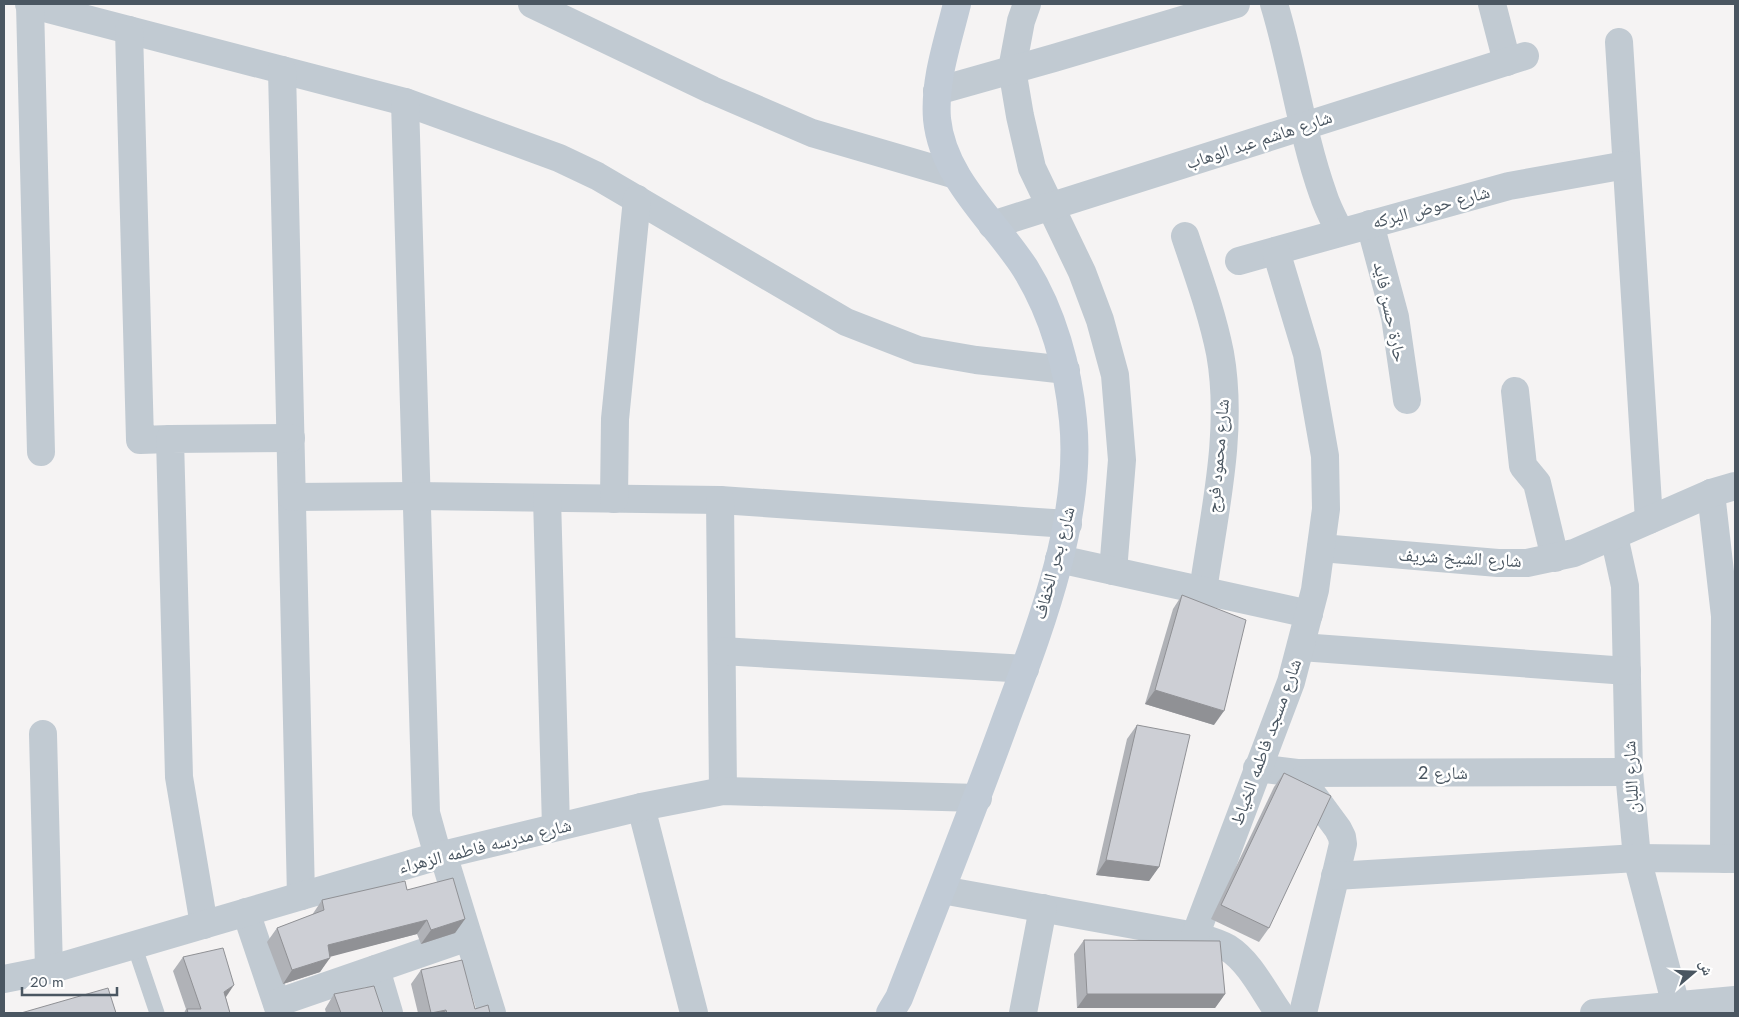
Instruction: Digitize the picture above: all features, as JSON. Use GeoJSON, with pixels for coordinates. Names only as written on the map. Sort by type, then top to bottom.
{"type":"FeatureCollection","features":[{"type":"Feature","properties":{"kind":"street"},"geometry":{"type":"LineString","coordinates":[[41,452],[29,4],[405,102],[559,158],[597,176],[846,322],[918,350],[976,360],[1066,370]]}},
{"type":"Feature","properties":{"kind":"street"},"geometry":{"type":"LineString","coordinates":[[532,4],[712,90],[812,133],[956,176]]}},
{"type":"Feature","properties":{"kind":"street","name":"شارع بحر الخفاف"},"geometry":{"type":"LineString","coordinates":[[890,1013],[899,998],[942,890],[1025,669],[1068,524],[1074,464],[1073,421],[1066,370],[1049,318],[1026,269],[956,176],[944,149],[939,130],[936,91],[957,4]]}},
{"type":"Feature","properties":{"kind":"street"},"geometry":{"type":"LineString","coordinates":[[1027,4],[1021,21],[1012,69],[1032,168],[1082,272],[1100,320],[1116,375],[1122,460],[1112,571]]}},
{"type":"Feature","properties":{"kind":"street"},"geometry":{"type":"LineString","coordinates":[[936,91],[1236,4]]}},
{"type":"Feature","properties":{"kind":"street"},"geometry":{"type":"LineString","coordinates":[[1274,4],[1284,37],[1304,126],[1323,196],[1340,232]]}},
{"type":"Feature","properties":{"kind":"street","name":"شارع هاشم عبد الوهاب"},"geometry":{"type":"LineString","coordinates":[[992,225],[1516,59],[1492,4]]}},
{"type":"Feature","properties":{"kind":"street"},"geometry":{"type":"LineString","coordinates":[[129,30],[140,440],[291,438]]}},
{"type":"Feature","properties":{"kind":"street"},"geometry":{"type":"LineString","coordinates":[[1619,42],[1649,520]]}},
{"type":"Feature","properties":{"kind":"street"},"geometry":{"type":"LineString","coordinates":[[282,70],[301,896]]}},
{"type":"Feature","properties":{"kind":"street"},"geometry":{"type":"LineString","coordinates":[[405,102],[426,813],[492,1013]]}},
{"type":"Feature","properties":{"kind":"street","name":"شارع حوض البركه"},"geometry":{"type":"LineString","coordinates":[[1239,262],[1340,232],[1509,186],[1626,165]]}},
{"type":"Feature","properties":{"kind":"street"},"geometry":{"type":"LineString","coordinates":[[614,499],[615,419],[637,199]]}},
{"type":"Feature","properties":{"kind":"street","name":"حارة حسن فايد"},"geometry":{"type":"LineString","coordinates":[[1370,224],[1395,317],[1407,400]]}},
{"type":"Feature","properties":{"kind":"street","name":"شارع محمود فرج"},"geometry":{"type":"LineString","coordinates":[[1185,236],[1212,319],[1220,354],[1224,390],[1221,462],[1203,591]]}},
{"type":"Feature","properties":{"kind":"street","name":"شارع مسجد فاطمه الخياط"},"geometry":{"type":"LineString","coordinates":[[1194,936],[1257,768],[1292,682],[1316,590],[1326,509],[1325,456],[1307,354],[1276,251]]}},
{"type":"Feature","properties":{"kind":"street"},"geometry":{"type":"LineString","coordinates":[[1515,391],[1524,466],[1537,483],[1555,558]]}},
{"type":"Feature","properties":{"kind":"street"},"geometry":{"type":"LineString","coordinates":[[170,439],[179,777],[204,925]]}},
{"type":"Feature","properties":{"kind":"street"},"geometry":{"type":"LineString","coordinates":[[1335,876],[1637,858],[1730,859],[1723,490]]}},
{"type":"Feature","properties":{"kind":"street","name":"شارع الشيخ شريف"},"geometry":{"type":"LineString","coordinates":[[1321,548],[1498,563],[1527,563],[1574,553],[1723,490]]}},
{"type":"Feature","properties":{"kind":"street"},"geometry":{"type":"LineString","coordinates":[[292,497],[417,496],[720,500],[1068,524]]}},
{"type":"Feature","properties":{"kind":"street"},"geometry":{"type":"LineString","coordinates":[[547,498],[556,827]]}},
{"type":"Feature","properties":{"kind":"street"},"geometry":{"type":"LineString","coordinates":[[720,500],[723,791]]}},
{"type":"Feature","properties":{"kind":"street","name":"شارع اللبان"},"geometry":{"type":"LineString","coordinates":[[1614,536],[1626,586],[1629,772],[1637,858],[1677,1009]]}},
{"type":"Feature","properties":{"kind":"street"},"geometry":{"type":"LineString","coordinates":[[1059,559],[1309,614]]}},
{"type":"Feature","properties":{"kind":"street"},"geometry":{"type":"LineString","coordinates":[[1301,647],[1627,671]]}},
{"type":"Feature","properties":{"kind":"street"},"geometry":{"type":"LineString","coordinates":[[722,651],[1025,669]]}},
{"type":"Feature","properties":{"kind":"street"},"geometry":{"type":"LineString","coordinates":[[44,734],[49,970]]}},
{"type":"Feature","properties":{"kind":"street","name":"شارع 2"},"geometry":{"type":"LineString","coordinates":[[1257,768],[1297,773],[1629,772]]}},
{"type":"Feature","properties":{"kind":"street"},"geometry":{"type":"LineString","coordinates":[[1297,773],[1342,837],[1335,876],[1303,1013]]}},
{"type":"Feature","properties":{"kind":"street","name":"شارع مدرسه فاطمه الزهراء"},"geometry":{"type":"LineString","coordinates":[[4,979],[49,970],[441,855],[641,807],[723,791],[978,798]]}},
{"type":"Feature","properties":{"kind":"street"},"geometry":{"type":"LineString","coordinates":[[641,807],[694,1013]]}},
{"type":"Feature","properties":{"kind":"street"},"geometry":{"type":"LineString","coordinates":[[942,890],[1194,936],[1228,948],[1242,961],[1279,1013]]}},
{"type":"Feature","properties":{"kind":"street"},"geometry":{"type":"LineString","coordinates":[[1023,1013],[1043,908]]}},
{"type":"Feature","properties":{"kind":"street"},"geometry":{"type":"LineString","coordinates":[[246,912],[279,1008],[376,969],[468,937]]}},
{"type":"Feature","properties":{"kind":"street"},"geometry":{"type":"LineString","coordinates":[[376,969],[389,1013]]}},
{"type":"Feature","properties":{"kind":"street"},"geometry":{"type":"LineString","coordinates":[[1594,1013],[1677,1009],[1735,1000]]}},
{"type":"Feature","properties":{"kind":"lane"},"geometry":{"type":"LineString","coordinates":[[134,945],[157,1013]]}},
{"type":"Feature","properties":{"kind":"building"},"geometry":{"type":"Polygon","coordinates":[[[1182,595],[1246,620],[1224,711],[1155,690],[1182,595]]]}},
{"type":"Feature","properties":{"kind":"building"},"geometry":{"type":"Polygon","coordinates":[[[1137,725],[1190,735],[1159,867],[1106,860],[1137,725]]]}},
{"type":"Feature","properties":{"kind":"building"},"geometry":{"type":"Polygon","coordinates":[[[1284,773],[1331,796],[1269,928],[1221,905],[1284,773]]]}},
{"type":"Feature","properties":{"kind":"building"},"geometry":{"type":"Polygon","coordinates":[[[453,878],[465,919],[431,930],[427,920],[328,945],[330,958],[292,970],[277,928],[324,910],[322,900],[405,881],[407,890],[453,878]]]}},
{"type":"Feature","properties":{"kind":"building"},"geometry":{"type":"Polygon","coordinates":[[[1084,940],[1220,941],[1225,994],[1087,994],[1084,940]]]}},
{"type":"Feature","properties":{"kind":"building"},"geometry":{"type":"Polygon","coordinates":[[[223,948],[234,985],[224,992],[230,1013],[188,1013],[187,1009],[201,1009],[183,957],[223,948]]]}},
{"type":"Feature","properties":{"kind":"building"},"geometry":{"type":"Polygon","coordinates":[[[462,960],[475,1009],[488,1005],[490,1013],[447,1013],[446,1010],[431,1013],[421,970],[462,960]]]}},
{"type":"Feature","properties":{"kind":"building"},"geometry":{"type":"Polygon","coordinates":[[[374,986],[383,1013],[341,1013],[334,994],[374,986]]]}},
{"type":"Feature","properties":{"kind":"building"},"geometry":{"type":"Polygon","coordinates":[[[108,988],[116,1013],[21,1013],[108,988]]]}}]}
